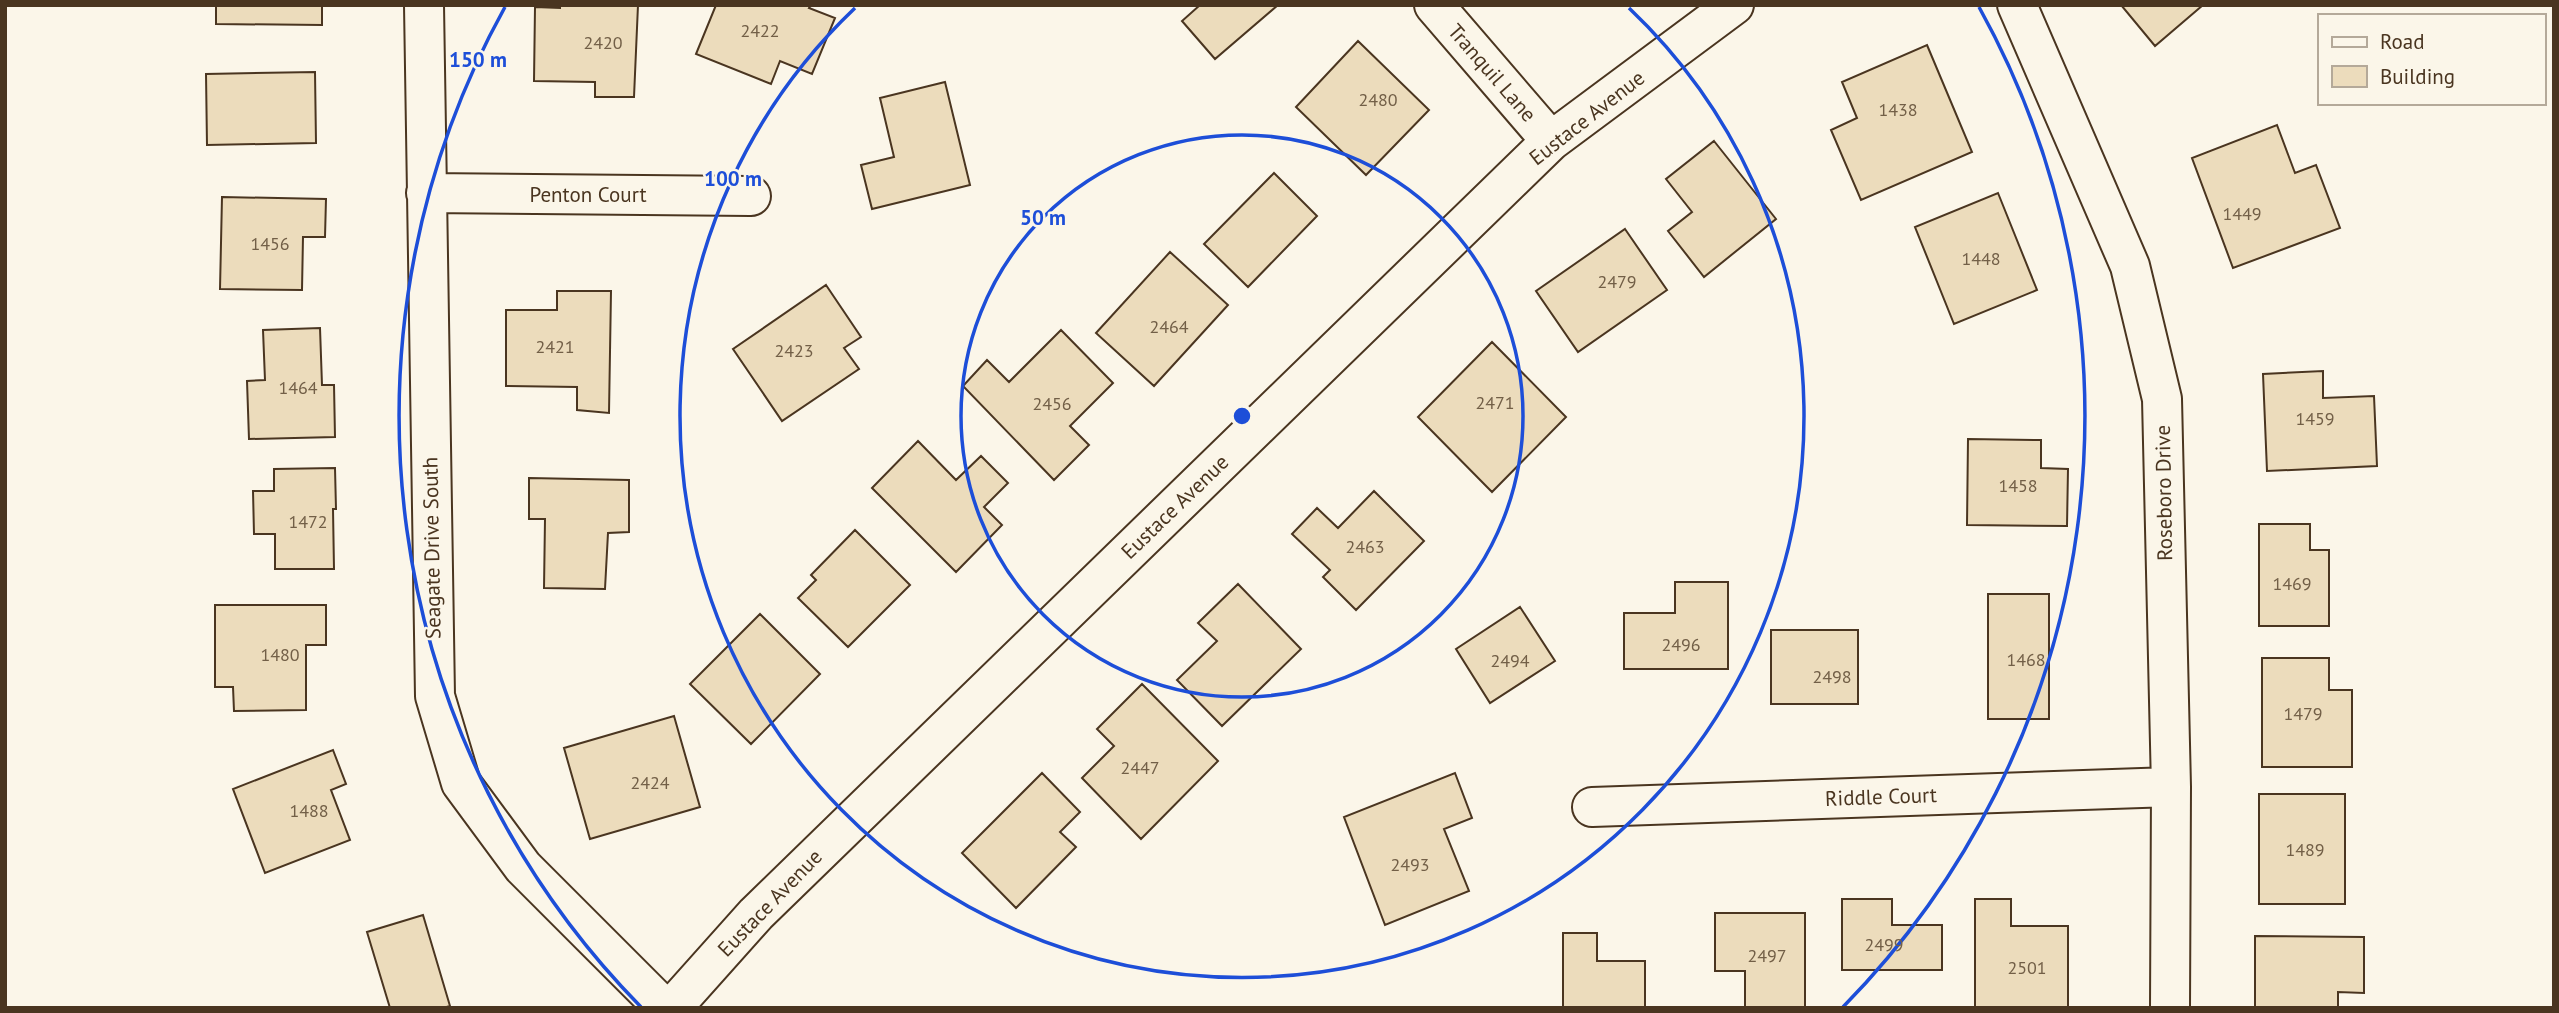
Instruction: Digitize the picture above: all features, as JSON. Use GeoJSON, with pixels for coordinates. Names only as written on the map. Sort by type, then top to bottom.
{"type":"FeatureCollection","features":[{"type":"Feature","properties":{"kind":"street","name":"Seagate Drive South"},"geometry":{"type":"LineString","coordinates":[[424,5],[435,696],[461,783],[523,867],[664,1008]]}},
{"type":"Feature","properties":{"kind":"street","name":"Tranquil Lane"},"geometry":{"type":"LineString","coordinates":[[1434,5],[1551,141]]}},
{"type":"Feature","properties":{"kind":"street","name":"Eustace Avenue"},"geometry":{"type":"LineString","coordinates":[[671,1008],[756,914],[1551,141],[1734,5]]}},
{"type":"Feature","properties":{"kind":"street","name":"Roseboro Drive"},"geometry":{"type":"LineString","coordinates":[[2017,5],[2130,266],[2162,399],[2171,787],[2170,1008]]}},
{"type":"Feature","properties":{"kind":"street","name":"Penton Court"},"geometry":{"type":"LineString","coordinates":[[426,194],[751,196]]}},
{"type":"Feature","properties":{"kind":"street","name":"Riddle Court"},"geometry":{"type":"LineString","coordinates":[[1592,807],[2171,787]]}},
{"type":"Feature","properties":{"kind":"building"},"geometry":{"type":"Polygon","coordinates":[[[216,5],[322,5],[322,25],[216,24],[216,5]]]}},
{"type":"Feature","properties":{"kind":"building"},"geometry":{"type":"Polygon","coordinates":[[[560,5],[638,5],[634,97],[595,97],[595,82],[534,81],[535,7],[560,8],[560,5]]]}},
{"type":"Feature","properties":{"kind":"building"},"geometry":{"type":"Polygon","coordinates":[[[716,5],[811,5],[809,8],[835,18],[812,74],[780,61],[771,84],[696,54],[716,5]]]}},
{"type":"Feature","properties":{"kind":"building"},"geometry":{"type":"Polygon","coordinates":[[[1200,5],[1278,5],[1215,59],[1182,21],[1200,5]]]}},
{"type":"Feature","properties":{"kind":"building"},"geometry":{"type":"Polygon","coordinates":[[[2121,5],[2203,5],[2155,46],[2121,5]]]}},
{"type":"Feature","properties":{"kind":"building"},"geometry":{"type":"Polygon","coordinates":[[[1358,41],[1429,110],[1366,175],[1296,107],[1358,41]]]}},
{"type":"Feature","properties":{"kind":"building"},"geometry":{"type":"Polygon","coordinates":[[[1927,45],[1972,152],[1861,200],[1831,130],[1857,118],[1842,82],[1927,45]]]}},
{"type":"Feature","properties":{"kind":"building"},"geometry":{"type":"Polygon","coordinates":[[[315,72],[316,143],[207,145],[206,74],[315,72]]]}},
{"type":"Feature","properties":{"kind":"building"},"geometry":{"type":"Polygon","coordinates":[[[945,82],[970,185],[872,209],[861,165],[894,157],[880,98],[945,82]]]}},
{"type":"Feature","properties":{"kind":"building"},"geometry":{"type":"Polygon","coordinates":[[[2277,125],[2295,173],[2316,165],[2340,228],[2233,268],[2192,158],[2277,125]]]}},
{"type":"Feature","properties":{"kind":"building"},"geometry":{"type":"Polygon","coordinates":[[[1714,141],[1776,219],[1704,277],[1668,231],[1692,212],[1666,179],[1714,141]]]}},
{"type":"Feature","properties":{"kind":"building"},"geometry":{"type":"Polygon","coordinates":[[[1274,173],[1317,216],[1248,287],[1204,244],[1274,173]]]}},
{"type":"Feature","properties":{"kind":"building"},"geometry":{"type":"Polygon","coordinates":[[[1998,193],[2037,290],[1954,324],[1915,227],[1998,193]]]}},
{"type":"Feature","properties":{"kind":"building"},"geometry":{"type":"Polygon","coordinates":[[[222,197],[326,199],[325,237],[303,237],[302,290],[220,289],[222,197]]]}},
{"type":"Feature","properties":{"kind":"building"},"geometry":{"type":"Polygon","coordinates":[[[1625,229],[1667,290],[1578,352],[1536,291],[1625,229]]]}},
{"type":"Feature","properties":{"kind":"building"},"geometry":{"type":"Polygon","coordinates":[[[1170,252],[1228,305],[1154,386],[1096,333],[1170,252]]]}},
{"type":"Feature","properties":{"kind":"building"},"geometry":{"type":"Polygon","coordinates":[[[826,285],[861,337],[844,348],[859,369],[782,421],[733,349],[826,285]]]}},
{"type":"Feature","properties":{"kind":"building"},"geometry":{"type":"Polygon","coordinates":[[[557,291],[611,291],[609,413],[577,410],[577,387],[506,386],[506,310],[557,310],[557,291]]]}},
{"type":"Feature","properties":{"kind":"building"},"geometry":{"type":"Polygon","coordinates":[[[320,328],[322,385],[334,385],[335,437],[249,439],[247,381],[265,380],[263,330],[320,328]]]}},
{"type":"Feature","properties":{"kind":"building"},"geometry":{"type":"Polygon","coordinates":[[[1061,330],[1113,383],[1070,426],[1089,445],[1054,480],[963,386],[987,360],[1009,382],[1061,330]]]}},
{"type":"Feature","properties":{"kind":"building"},"geometry":{"type":"Polygon","coordinates":[[[1492,342],[1566,417],[1492,492],[1418,417],[1492,342]]]}},
{"type":"Feature","properties":{"kind":"building"},"geometry":{"type":"Polygon","coordinates":[[[2323,371],[2323,398],[2374,396],[2377,466],[2267,471],[2263,374],[2323,371]]]}},
{"type":"Feature","properties":{"kind":"building"},"geometry":{"type":"Polygon","coordinates":[[[1968,439],[2041,440],[2041,468],[2068,469],[2067,526],[1967,525],[1968,439]]]}},
{"type":"Feature","properties":{"kind":"building"},"geometry":{"type":"Polygon","coordinates":[[[918,441],[956,480],[981,456],[1008,483],[984,507],[1002,525],[956,572],[872,488],[918,441]]]}},
{"type":"Feature","properties":{"kind":"building"},"geometry":{"type":"Polygon","coordinates":[[[335,468],[334,569],[275,569],[275,534],[254,534],[253,491],[274,491],[274,469],[335,468]]]}},
{"type":"Feature","properties":{"kind":"building"},"geometry":{"type":"Polygon","coordinates":[[[529,478],[629,480],[629,532],[608,533],[605,589],[544,588],[545,519],[529,519],[529,478]]]}},
{"type":"Feature","properties":{"kind":"building"},"geometry":{"type":"Polygon","coordinates":[[[1374,491],[1424,541],[1356,610],[1323,577],[1330,570],[1292,534],[1317,508],[1338,528],[1374,491]]]}},
{"type":"Feature","properties":{"kind":"building"},"geometry":{"type":"Polygon","coordinates":[[[2259,524],[2310,524],[2310,550],[2329,550],[2329,626],[2259,626],[2259,524]]]}},
{"type":"Feature","properties":{"kind":"building"},"geometry":{"type":"Polygon","coordinates":[[[855,530],[910,585],[848,647],[798,598],[816,580],[811,575],[855,530]]]}},
{"type":"Feature","properties":{"kind":"building"},"geometry":{"type":"Polygon","coordinates":[[[1675,582],[1728,582],[1728,669],[1624,669],[1624,613],[1675,613],[1675,582]]]}},
{"type":"Feature","properties":{"kind":"building"},"geometry":{"type":"Polygon","coordinates":[[[1238,584],[1301,649],[1222,726],[1177,680],[1217,641],[1198,623],[1238,584]]]}},
{"type":"Feature","properties":{"kind":"building"},"geometry":{"type":"Polygon","coordinates":[[[1988,594],[2049,594],[2049,719],[1988,719],[1988,594]]]}},
{"type":"Feature","properties":{"kind":"building"},"geometry":{"type":"Polygon","coordinates":[[[215,605],[326,605],[326,645],[306,645],[306,710],[234,711],[233,687],[215,687],[215,605]]]}},
{"type":"Feature","properties":{"kind":"building"},"geometry":{"type":"Polygon","coordinates":[[[1520,607],[1555,661],[1490,703],[1456,649],[1520,607]]]}},
{"type":"Feature","properties":{"kind":"building"},"geometry":{"type":"Polygon","coordinates":[[[760,614],[820,674],[751,744],[690,684],[760,614]]]}},
{"type":"Feature","properties":{"kind":"building"},"geometry":{"type":"Polygon","coordinates":[[[1771,630],[1858,630],[1858,704],[1771,704],[1771,630]]]}},
{"type":"Feature","properties":{"kind":"building"},"geometry":{"type":"Polygon","coordinates":[[[2262,658],[2329,658],[2329,690],[2352,690],[2352,767],[2262,767],[2262,658]]]}},
{"type":"Feature","properties":{"kind":"building"},"geometry":{"type":"Polygon","coordinates":[[[1142,684],[1218,761],[1141,839],[1082,778],[1114,746],[1097,729],[1142,684]]]}},
{"type":"Feature","properties":{"kind":"building"},"geometry":{"type":"Polygon","coordinates":[[[674,716],[700,807],[590,839],[564,748],[674,716]]]}},
{"type":"Feature","properties":{"kind":"building"},"geometry":{"type":"Polygon","coordinates":[[[333,750],[346,784],[331,790],[350,840],[265,873],[233,789],[333,750]]]}},
{"type":"Feature","properties":{"kind":"building"},"geometry":{"type":"Polygon","coordinates":[[[1042,773],[1080,812],[1060,832],[1076,847],[1016,908],[962,853],[1042,773]]]}},
{"type":"Feature","properties":{"kind":"building"},"geometry":{"type":"Polygon","coordinates":[[[1455,773],[1472,818],[1444,829],[1469,891],[1385,925],[1344,817],[1455,773]]]}},
{"type":"Feature","properties":{"kind":"building"},"geometry":{"type":"Polygon","coordinates":[[[2259,794],[2345,794],[2345,904],[2259,904],[2259,794]]]}},
{"type":"Feature","properties":{"kind":"building"},"geometry":{"type":"Polygon","coordinates":[[[1842,899],[1892,899],[1892,925],[1942,925],[1942,970],[1842,970],[1842,899]]]}},
{"type":"Feature","properties":{"kind":"building"},"geometry":{"type":"Polygon","coordinates":[[[1975,899],[2011,899],[2011,926],[2068,926],[2068,1007],[1975,1007],[1975,899]]]}},
{"type":"Feature","properties":{"kind":"building"},"geometry":{"type":"Polygon","coordinates":[[[1715,913],[1805,913],[1805,1008],[1745,1008],[1745,971],[1715,971],[1715,913]]]}},
{"type":"Feature","properties":{"kind":"building"},"geometry":{"type":"Polygon","coordinates":[[[423,915],[450,1006],[390,1008],[367,932],[423,915]]]}},
{"type":"Feature","properties":{"kind":"building"},"geometry":{"type":"Polygon","coordinates":[[[1563,933],[1597,933],[1597,961],[1645,961],[1645,1008],[1563,1008],[1563,933]]]}},
{"type":"Feature","properties":{"kind":"building"},"geometry":{"type":"Polygon","coordinates":[[[2255,936],[2364,937],[2364,993],[2338,992],[2338,1008],[2255,1008],[2255,936]]]}}]}
